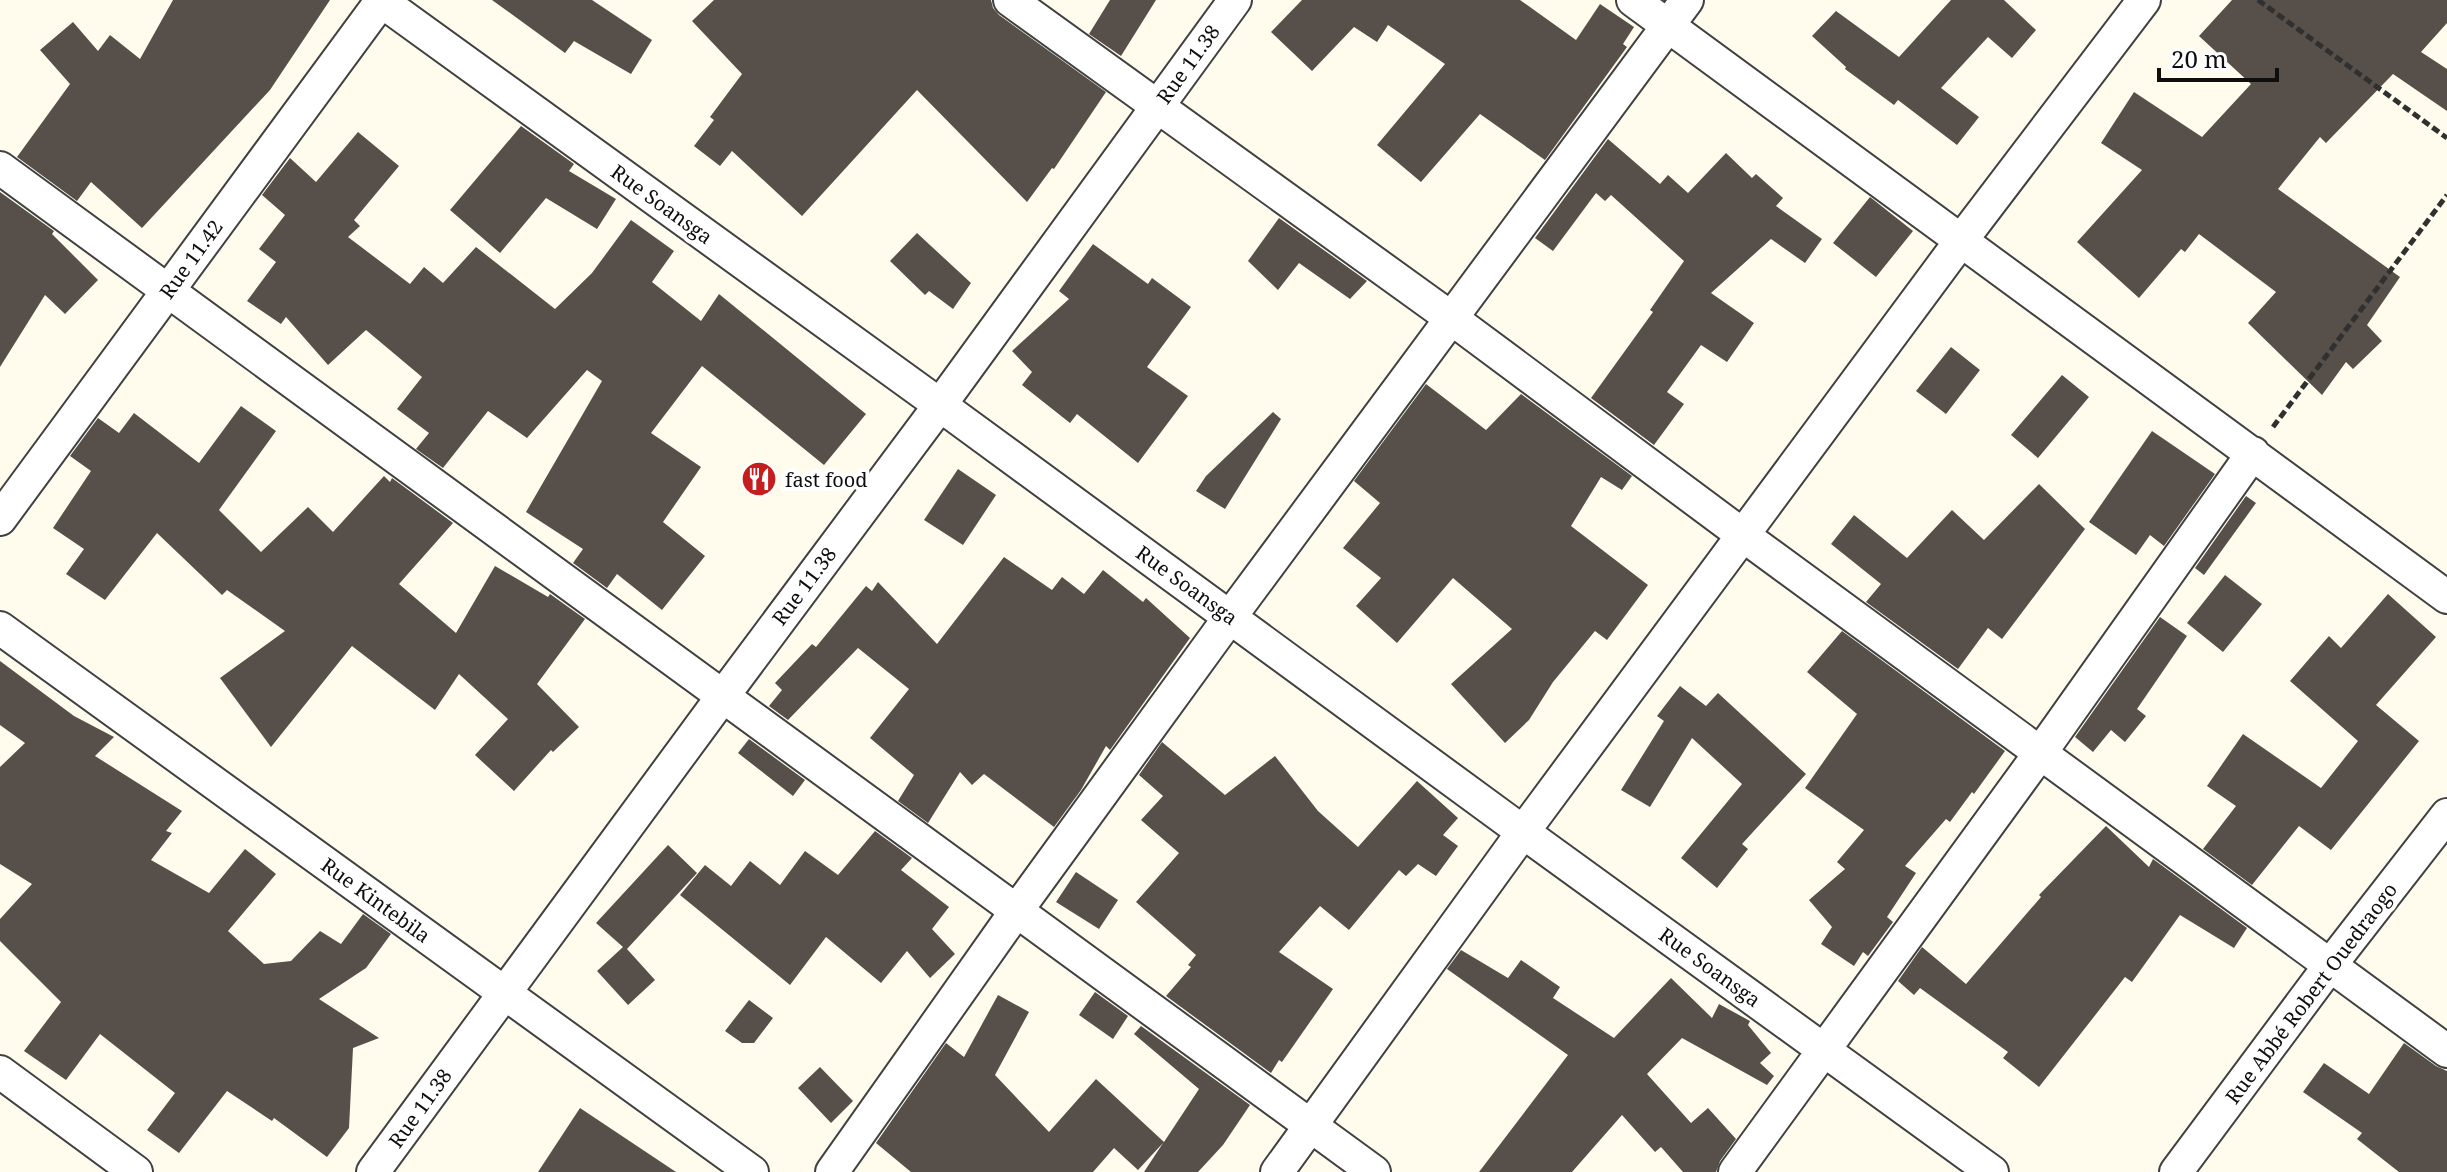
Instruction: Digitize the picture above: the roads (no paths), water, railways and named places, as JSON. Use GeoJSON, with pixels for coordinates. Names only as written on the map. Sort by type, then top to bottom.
{"type":"FeatureCollection","features":[{"type":"Feature","properties":{"kind":"street","name":"Rue 11.42"},"geometry":{"type":"LineString","coordinates":[[0,519],[381,0]]}},
{"type":"Feature","properties":{"kind":"street","name":"Rue Soansga"},"geometry":{"type":"LineString","coordinates":[[381,0],[1992,1172]]}},
{"type":"Feature","properties":{"kind":"street"},"geometry":{"type":"LineString","coordinates":[[1010,0],[1451,318],[2447,1051]]}},
{"type":"Feature","properties":{"kind":"street","name":"Rue 11.38"},"geometry":{"type":"LineString","coordinates":[[373,1172],[1235,0]]}},
{"type":"Feature","properties":{"kind":"street"},"geometry":{"type":"LineString","coordinates":[[1633,0],[1677,13],[1960,242],[2447,597]]}},
{"type":"Feature","properties":{"kind":"street"},"geometry":{"type":"LineString","coordinates":[[1277,1172],[1523,832],[1960,242],[2144,0]]}},
{"type":"Feature","properties":{"kind":"street"},"geometry":{"type":"LineString","coordinates":[[832,1172],[1230,617],[1677,13]]}},
{"type":"Feature","properties":{"kind":"street"},"geometry":{"type":"LineString","coordinates":[[0,168],[1374,1172]]}},
{"type":"Feature","properties":{"kind":"street"},"geometry":{"type":"LineString","coordinates":[[1735,1172],[2041,752],[2253,453]]}},
{"type":"Feature","properties":{"kind":"street","name":"Rue Kintebila"},"geometry":{"type":"LineString","coordinates":[[0,628],[752,1172]]}},
{"type":"Feature","properties":{"kind":"street","name":"Rue Abbé Robert Ouedraogo"},"geometry":{"type":"LineString","coordinates":[[2176,1172],[2447,815]]}},
{"type":"Feature","properties":{"kind":"street"},"geometry":{"type":"LineString","coordinates":[[0,1072],[136,1172]]}},
{"type":"Feature","properties":{"kind":"place","name":"fast food"},"geometry":{"type":"Point","coordinates":[759,479]}}]}
